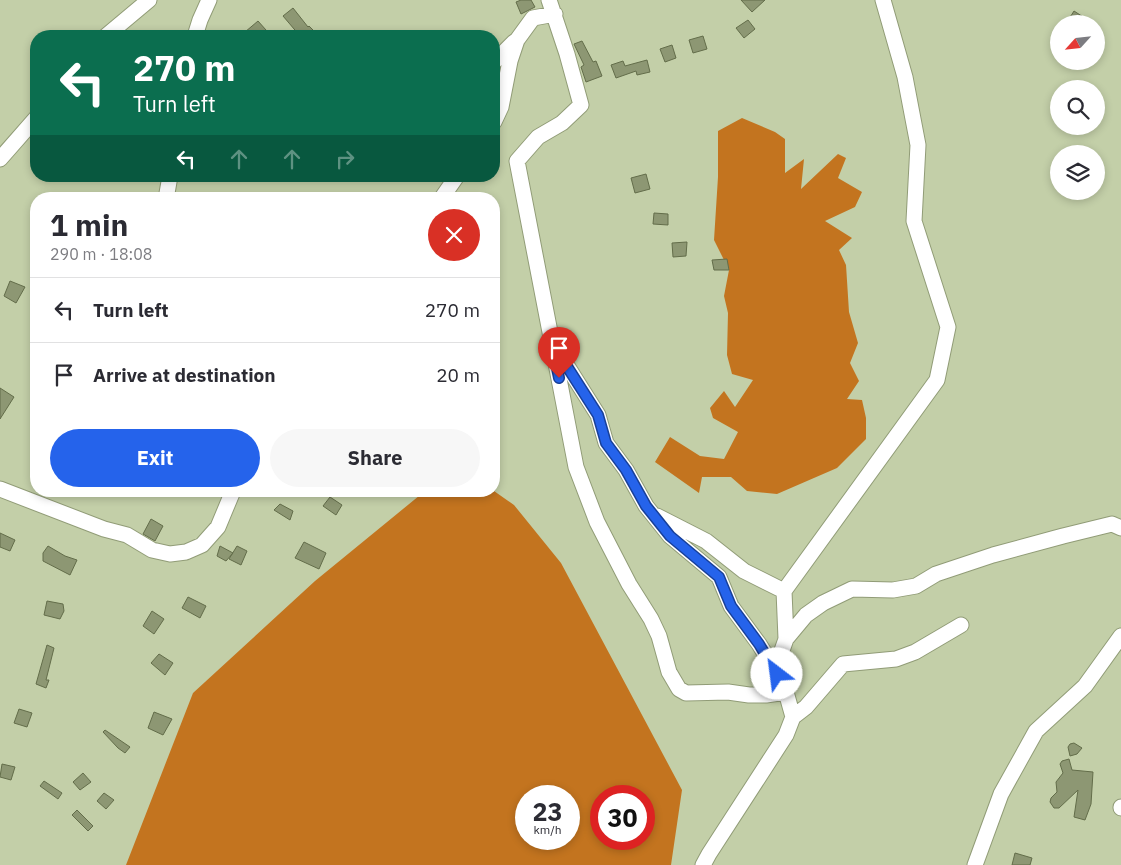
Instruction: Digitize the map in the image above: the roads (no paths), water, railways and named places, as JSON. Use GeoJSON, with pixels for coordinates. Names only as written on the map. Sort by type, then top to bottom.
{"type":"FeatureCollection","features":[{"type":"Feature","properties":{"kind":"street"},"geometry":{"type":"LineString","coordinates":[[113,30],[149,0]]}},
{"type":"Feature","properties":{"kind":"street"},"geometry":{"type":"LineString","coordinates":[[197,30],[209,0]]}},
{"type":"Feature","properties":{"kind":"street"},"geometry":{"type":"LineString","coordinates":[[786,639],[784,591],[936,380],[948,327],[914,221],[918,145],[905,77],[883,0]]}},
{"type":"Feature","properties":{"kind":"street"},"geometry":{"type":"LineString","coordinates":[[500,56],[516,40],[533,18],[552,7],[581,105],[562,123],[538,137],[517,161],[576,467],[597,522],[629,584],[651,619],[659,636],[669,672],[679,689],[686,693],[728,692],[749,695],[786,692]]}},
{"type":"Feature","properties":{"kind":"street"},"geometry":{"type":"LineString","coordinates":[[500,109],[516,40]]}},
{"type":"Feature","properties":{"kind":"street"},"geometry":{"type":"LineString","coordinates":[[0,159],[30,125]]}},
{"type":"Feature","properties":{"kind":"street"},"geometry":{"type":"LineString","coordinates":[[552,343],[598,415],[606,443],[626,470],[646,506],[670,536],[719,577],[731,606],[759,644],[777,674],[786,692],[793,717]]}},
{"type":"Feature","properties":{"kind":"street"},"geometry":{"type":"LineString","coordinates":[[0,489],[104,529],[127,535],[152,550],[170,554],[186,552],[202,545],[218,528],[231,497]]}},
{"type":"Feature","properties":{"kind":"street"},"geometry":{"type":"LineString","coordinates":[[652,513],[706,541],[744,570],[784,591]]}},
{"type":"Feature","properties":{"kind":"street"},"geometry":{"type":"LineString","coordinates":[[777,674],[779,659],[786,639],[806,615],[823,603],[852,589],[894,590],[916,586],[936,574],[993,555],[1112,524],[1121,528]]}},
{"type":"Feature","properties":{"kind":"street"},"geometry":{"type":"LineString","coordinates":[[704,865],[709,854],[786,735],[793,717],[806,706],[844,664],[896,659],[915,652],[961,625]]}},
{"type":"Feature","properties":{"kind":"street"},"geometry":{"type":"LineString","coordinates":[[974,865],[1001,794],[1036,730],[1085,686],[1121,636]]}}]}
